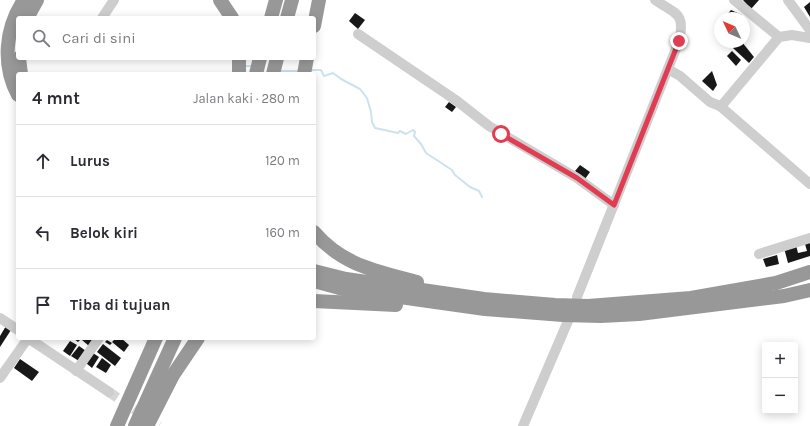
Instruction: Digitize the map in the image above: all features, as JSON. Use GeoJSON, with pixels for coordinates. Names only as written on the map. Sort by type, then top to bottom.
{"type":"FeatureCollection","features":[{"type":"Feature","properties":{"kind":"highway"},"geometry":{"type":"LineString","coordinates":[[17,16],[24,0]]}},
{"type":"Feature","properties":{"kind":"highway"},"geometry":{"type":"LineString","coordinates":[[28,16],[37,0]]}},
{"type":"Feature","properties":{"kind":"highway"},"geometry":{"type":"LineString","coordinates":[[220,0],[231,16]]}},
{"type":"Feature","properties":{"kind":"highway"},"geometry":{"type":"LineString","coordinates":[[272,16],[276,0]]}},
{"type":"Feature","properties":{"kind":"highway"},"geometry":{"type":"LineString","coordinates":[[288,16],[292,0]]}},
{"type":"Feature","properties":{"kind":"highway"},"geometry":{"type":"LineString","coordinates":[[316,16],[319,0]]}},
{"type":"Feature","properties":{"kind":"highway"},"geometry":{"type":"LineString","coordinates":[[16,18],[9,35],[8,60],[12,84],[16,91]]}},
{"type":"Feature","properties":{"kind":"highway"},"geometry":{"type":"LineString","coordinates":[[19,60],[21,72]]}},
{"type":"Feature","properties":{"kind":"highway"},"geometry":{"type":"LineString","coordinates":[[239,60],[239,72]]}},
{"type":"Feature","properties":{"kind":"highway"},"geometry":{"type":"LineString","coordinates":[[256,72],[260,60]]}},
{"type":"Feature","properties":{"kind":"highway"},"geometry":{"type":"LineString","coordinates":[[274,72],[276,60]]}},
{"type":"Feature","properties":{"kind":"highway"},"geometry":{"type":"LineString","coordinates":[[304,72],[307,60]]}},
{"type":"Feature","properties":{"kind":"highway"},"geometry":{"type":"LineString","coordinates":[[316,234],[325,245],[345,258],[366,268],[484,304]]}},
{"type":"Feature","properties":{"kind":"highway"},"geometry":{"type":"LineString","coordinates":[[316,272],[346,279],[484,304]]}},
{"type":"Feature","properties":{"kind":"highway"},"geometry":{"type":"LineString","coordinates":[[316,301],[588,306],[691,298],[776,283],[810,272]]}},
{"type":"Feature","properties":{"kind":"highway"},"geometry":{"type":"LineString","coordinates":[[316,282],[343,289],[484,304],[563,315],[601,316],[632,314],[784,296],[810,290]]}},
{"type":"Feature","properties":{"kind":"highway"},"geometry":{"type":"LineString","coordinates":[[117,426],[148,340]]}},
{"type":"Feature","properties":{"kind":"highway"},"geometry":{"type":"LineString","coordinates":[[117,426],[155,340]]}},
{"type":"Feature","properties":{"kind":"highway"},"geometry":{"type":"LineString","coordinates":[[135,426],[174,340]]}},
{"type":"Feature","properties":{"kind":"highway"},"geometry":{"type":"LineString","coordinates":[[147,426],[173,375],[197,340]]}},
{"type":"Feature","properties":{"kind":"street"},"geometry":{"type":"LineString","coordinates":[[103,16],[114,0]]}},
{"type":"Feature","properties":{"kind":"street"},"geometry":{"type":"LineString","coordinates":[[577,297],[679,41],[682,23],[680,18],[674,12],[654,0]]}},
{"type":"Feature","properties":{"kind":"street"},"geometry":{"type":"LineString","coordinates":[[734,0],[779,37]]}},
{"type":"Feature","properties":{"kind":"street"},"geometry":{"type":"LineString","coordinates":[[788,0],[810,30]]}},
{"type":"Feature","properties":{"kind":"street"},"geometry":{"type":"LineString","coordinates":[[358,34],[451,97],[501,134],[577,178],[614,205]]}},
{"type":"Feature","properties":{"kind":"street"},"geometry":{"type":"LineString","coordinates":[[720,106],[779,37],[792,35],[810,38]]}},
{"type":"Feature","properties":{"kind":"street"},"geometry":{"type":"LineString","coordinates":[[668,69],[680,76],[710,102],[720,106],[810,184]]}},
{"type":"Feature","properties":{"kind":"street"},"geometry":{"type":"LineString","coordinates":[[759,254],[810,238]]}},
{"type":"Feature","properties":{"kind":"street"},"geometry":{"type":"LineString","coordinates":[[0,318],[16,329]]}},
{"type":"Feature","properties":{"kind":"street"},"geometry":{"type":"LineString","coordinates":[[523,426],[568,321]]}},
{"type":"Feature","properties":{"kind":"street"},"geometry":{"type":"LineString","coordinates":[[0,378],[27,340]]}},
{"type":"Feature","properties":{"kind":"street"},"geometry":{"type":"LineString","coordinates":[[31,340],[109,392]]}},
{"type":"Feature","properties":{"kind":"street"},"geometry":{"type":"LineString","coordinates":[[76,371],[98,340]]}},
{"type":"Feature","properties":{"kind":"building"},"geometry":{"type":"Polygon","coordinates":[[[743,0],[759,0],[751,9],[743,0]]]}},
{"type":"Feature","properties":{"kind":"building"},"geometry":{"type":"Polygon","coordinates":[[[810,2],[810,17],[804,7],[810,2]]]}},
{"type":"Feature","properties":{"kind":"building"},"geometry":{"type":"Polygon","coordinates":[[[355,13],[365,20],[358,29],[349,21],[355,13]]]}},
{"type":"Feature","properties":{"kind":"building"},"geometry":{"type":"Polygon","coordinates":[[[733,48],[747,48],[754,57],[749,63],[733,48]]]}},
{"type":"Feature","properties":{"kind":"building"},"geometry":{"type":"Polygon","coordinates":[[[732,51],[741,60],[736,66],[727,56],[732,51]]]}},
{"type":"Feature","properties":{"kind":"building"},"geometry":{"type":"Polygon","coordinates":[[[712,71],[717,85],[713,91],[702,81],[712,71]]]}},
{"type":"Feature","properties":{"kind":"building"},"geometry":{"type":"Polygon","coordinates":[[[449,102],[456,107],[452,112],[445,107],[449,102]]]}},
{"type":"Feature","properties":{"kind":"building"},"geometry":{"type":"Polygon","coordinates":[[[580,165],[590,172],[585,179],[575,171],[580,165]]]}},
{"type":"Feature","properties":{"kind":"building"},"geometry":{"type":"Polygon","coordinates":[[[810,242],[810,256],[788,263],[784,248],[796,245],[798,253],[807,251],[805,244],[810,242]]]}},
{"type":"Feature","properties":{"kind":"building"},"geometry":{"type":"Polygon","coordinates":[[[777,255],[779,264],[766,267],[763,259],[777,255]]]}},
{"type":"Feature","properties":{"kind":"building"},"geometry":{"type":"Polygon","coordinates":[[[6,326],[11,330],[0,347],[0,336],[6,326]]]}},
{"type":"Feature","properties":{"kind":"building"},"geometry":{"type":"Polygon","coordinates":[[[82,340],[93,340],[89,346],[82,340]]]}},
{"type":"Feature","properties":{"kind":"building"},"geometry":{"type":"Polygon","coordinates":[[[107,340],[112,343],[110,345],[105,342],[107,340]]]}},
{"type":"Feature","properties":{"kind":"building"},"geometry":{"type":"Polygon","coordinates":[[[114,340],[123,340],[129,345],[124,352],[112,342],[114,340]]]}},
{"type":"Feature","properties":{"kind":"building"},"geometry":{"type":"Polygon","coordinates":[[[70,341],[77,345],[70,356],[63,351],[70,341]]]}},
{"type":"Feature","properties":{"kind":"building"},"geometry":{"type":"Polygon","coordinates":[[[103,344],[121,358],[115,366],[97,352],[103,344]]]}},
{"type":"Feature","properties":{"kind":"building"},"geometry":{"type":"Polygon","coordinates":[[[79,346],[86,351],[79,361],[71,356],[79,346]]]}},
{"type":"Feature","properties":{"kind":"building"},"geometry":{"type":"Polygon","coordinates":[[[93,353],[99,357],[92,368],[86,363],[93,353]]]}},
{"type":"Feature","properties":{"kind":"building"},"geometry":{"type":"Polygon","coordinates":[[[102,358],[111,365],[106,373],[96,367],[102,358]]]}},
{"type":"Feature","properties":{"kind":"building"},"geometry":{"type":"Polygon","coordinates":[[[20,359],[39,372],[32,381],[14,368],[20,359]]]}},
{"type":"Feature","properties":{"kind":"waterway"},"geometry":{"type":"LineString","coordinates":[[244,66],[253,66]]}},
{"type":"Feature","properties":{"kind":"waterway"},"geometry":{"type":"LineString","coordinates":[[310,70],[321,70],[324,76],[333,73],[360,89],[367,98],[372,122],[375,128],[398,133],[400,131],[406,134],[413,130],[415,132],[414,136],[426,153],[452,170],[455,175],[470,187],[479,191],[482,197]]}},
{"type":"Feature","properties":{"kind":"waterway"},"geometry":{"type":"LineString","coordinates":[[280,71],[300,71]]}},
{"type":"Feature","properties":{"kind":"tunnel"},"geometry":{"type":"LineString","coordinates":[[109,392],[159,426]]}},
{"type":"Feature","properties":{"kind":"route"},"geometry":{"type":"LineString","coordinates":[[501,134],[577,178],[614,205],[679,41]]}}]}
